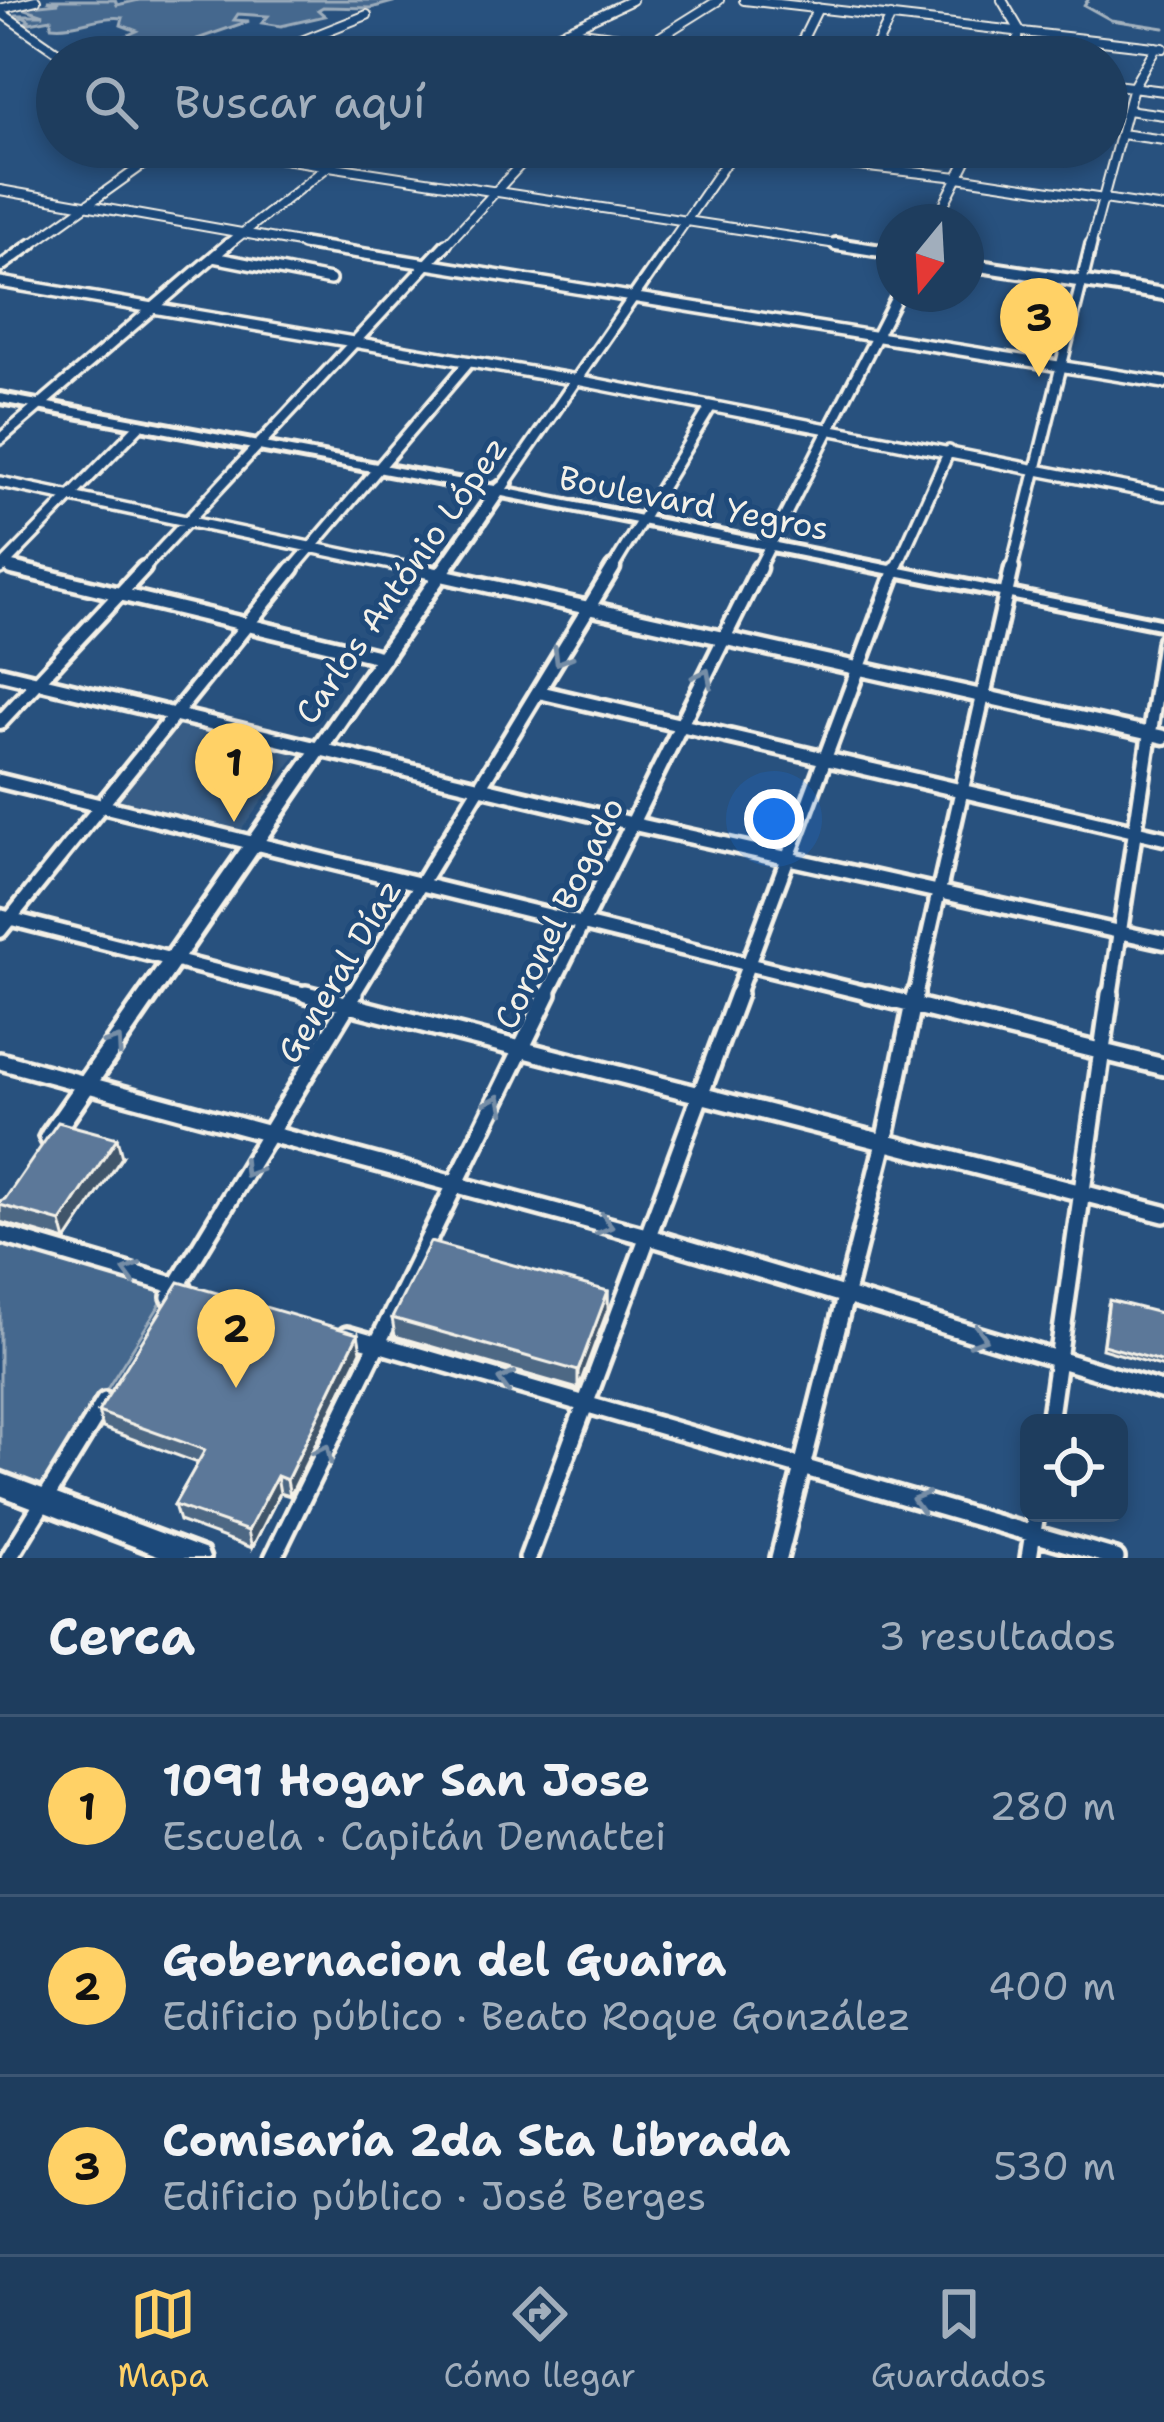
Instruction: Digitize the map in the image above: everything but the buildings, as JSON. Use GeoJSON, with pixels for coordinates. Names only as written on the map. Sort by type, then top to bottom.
{"type":"FeatureCollection","features":[{"type":"Feature","properties":{"kind":"main road","name":"Boulevard Yegros"},"geometry":{"type":"LineString","coordinates":[[0,387],[140,425],[258,442]]}},
{"type":"Feature","properties":{"kind":"main road","name":"Boulevard Yegros"},"geometry":{"type":"LineString","coordinates":[[0,398],[43,401],[1164,614]]}},
{"type":"Feature","properties":{"kind":"main road","name":"Carlos António López"},"geometry":{"type":"LineString","coordinates":[[38,1156],[502,487]]}},
{"type":"Feature","properties":{"kind":"main road","name":"Boulevard Yegros"},"geometry":{"type":"LineString","coordinates":[[1009,588],[1164,625]]}},
{"type":"Feature","properties":{"kind":"main road"},"geometry":{"type":"LineString","coordinates":[[0,1484],[196,1558]]}},
{"type":"Feature","properties":{"kind":"street"},"geometry":{"type":"LineString","coordinates":[[0,11],[36,0]]}},
{"type":"Feature","properties":{"kind":"street"},"geometry":{"type":"LineString","coordinates":[[556,36],[632,0]]}},
{"type":"Feature","properties":{"kind":"street"},"geometry":{"type":"LineString","coordinates":[[665,36],[719,0]]}},
{"type":"Feature","properties":{"kind":"street"},"geometry":{"type":"LineString","coordinates":[[744,0],[1071,36]]}},
{"type":"Feature","properties":{"kind":"street"},"geometry":{"type":"LineString","coordinates":[[1002,0],[1018,36]]}},
{"type":"Feature","properties":{"kind":"street"},"geometry":{"type":"LineString","coordinates":[[804,36],[818,8]]}},
{"type":"Feature","properties":{"kind":"street"},"geometry":{"type":"LineString","coordinates":[[0,11],[36,36]]}},
{"type":"Feature","properties":{"kind":"street"},"geometry":{"type":"LineString","coordinates":[[314,36],[367,15]]}},
{"type":"Feature","properties":{"kind":"street"},"geometry":{"type":"LineString","coordinates":[[882,36],[891,16]]}},
{"type":"Feature","properties":{"kind":"street"},"geometry":{"type":"LineString","coordinates":[[567,31],[600,36]]}},
{"type":"Feature","properties":{"kind":"street"},"geometry":{"type":"LineString","coordinates":[[1128,44],[1160,48]]}},
{"type":"Feature","properties":{"kind":"street"},"geometry":{"type":"LineString","coordinates":[[1128,106],[1141,66],[1160,48]]}},
{"type":"Feature","properties":{"kind":"street"},"geometry":{"type":"LineString","coordinates":[[1128,86],[1164,91]]}},
{"type":"Feature","properties":{"kind":"street"},"geometry":{"type":"LineString","coordinates":[[1128,110],[1164,115]]}},
{"type":"Feature","properties":{"kind":"street"},"geometry":{"type":"LineString","coordinates":[[1128,140],[1164,140]]}},
{"type":"Feature","properties":{"kind":"street"},"geometry":{"type":"LineString","coordinates":[[0,267],[139,168]]}},
{"type":"Feature","properties":{"kind":"street"},"geometry":{"type":"LineString","coordinates":[[0,439],[324,168]]}},
{"type":"Feature","properties":{"kind":"street"},"geometry":{"type":"LineString","coordinates":[[339,168],[876,250]]}},
{"type":"Feature","properties":{"kind":"street"},"geometry":{"type":"LineString","coordinates":[[0,722],[424,264],[520,168]]}},
{"type":"Feature","properties":{"kind":"street","name":"Carlos António López"},"geometry":{"type":"LineString","coordinates":[[502,487],[723,168]]}},
{"type":"Feature","properties":{"kind":"street"},"geometry":{"type":"LineString","coordinates":[[884,168],[1164,208]]}},
{"type":"Feature","properties":{"kind":"street"},"geometry":{"type":"LineString","coordinates":[[944,204],[962,168]]}},
{"type":"Feature","properties":{"kind":"street"},"geometry":{"type":"LineString","coordinates":[[779,1558],[884,1143],[958,790],[1109,168]]}},
{"type":"Feature","properties":{"kind":"street"},"geometry":{"type":"LineString","coordinates":[[2,192],[1164,383]]}},
{"type":"Feature","properties":{"kind":"street"},"geometry":{"type":"LineString","coordinates":[[213,257],[330,280]]}},
{"type":"Feature","properties":{"kind":"street"},"geometry":{"type":"LineString","coordinates":[[984,267],[1164,294]]}},
{"type":"Feature","properties":{"kind":"street"},"geometry":{"type":"LineString","coordinates":[[0,282],[577,380],[1038,466],[1164,495]]}},
{"type":"Feature","properties":{"kind":"street","name":"Coronel Bogado"},"geometry":{"type":"LineString","coordinates":[[273,1558],[680,725],[889,312]]}},
{"type":"Feature","properties":{"kind":"street"},"geometry":{"type":"LineString","coordinates":[[469,362],[378,464],[3,922],[173,961],[1164,1214]]}},
{"type":"Feature","properties":{"kind":"street","name":"General Díaz"},"geometry":{"type":"LineString","coordinates":[[165,1305],[710,408]]}},
{"type":"Feature","properties":{"kind":"street"},"geometry":{"type":"LineString","coordinates":[[1,567],[140,425]]}},
{"type":"Feature","properties":{"kind":"street"},"geometry":{"type":"LineString","coordinates":[[528,1558],[859,668],[949,451]]}},
{"type":"Feature","properties":{"kind":"street"},"geometry":{"type":"LineString","coordinates":[[0,482],[592,606],[1164,736]]}},
{"type":"Feature","properties":{"kind":"street"},"geometry":{"type":"LineString","coordinates":[[1,567],[384,658]]}},
{"type":"Feature","properties":{"kind":"street"},"geometry":{"type":"LineString","coordinates":[[1050,1414],[1105,1052],[1132,831],[1164,640]]}},
{"type":"Feature","properties":{"kind":"street"},"geometry":{"type":"LineString","coordinates":[[0,674],[634,824],[1164,941]]}},
{"type":"Feature","properties":{"kind":"street"},"geometry":{"type":"LineString","coordinates":[[539,692],[1164,838]]}},
{"type":"Feature","properties":{"kind":"street"},"geometry":{"type":"LineString","coordinates":[[0,781],[1164,1067]]}},
{"type":"Feature","properties":{"kind":"street"},"geometry":{"type":"LineString","coordinates":[[0,1061],[646,1236],[1164,1391]]}},
{"type":"Feature","properties":{"kind":"street"},"geometry":{"type":"LineString","coordinates":[[0,1234],[199,1292]]}},
{"type":"Feature","properties":{"kind":"street"},"geometry":{"type":"LineString","coordinates":[[332,1330],[1116,1558]]}},
{"type":"Feature","properties":{"kind":"street"},"geometry":{"type":"LineString","coordinates":[[9,1558],[116,1383]]}},
{"type":"Feature","properties":{"kind":"street"},"geometry":{"type":"LineString","coordinates":[[1029,1558],[1035,1522]]}},
{"type":"Feature","properties":{"kind":"shaded area"},"geometry":{"type":"Polygon","coordinates":[[[47,0],[115,0],[117,5],[139,0],[400,0],[371,8],[323,7],[318,10],[325,16],[281,26],[262,23],[268,16],[238,14],[234,20],[249,21],[206,36],[126,36],[137,31],[121,25],[123,18],[61,26],[51,26],[51,19],[24,24],[29,20],[25,17],[12,20],[16,15],[44,15],[20,7],[59,3],[47,0]]]}},
{"type":"Feature","properties":{"kind":"shaded area"},"geometry":{"type":"Polygon","coordinates":[[[174,717],[303,746],[242,829],[109,797],[174,717]]]}},
{"type":"Feature","properties":{"kind":"shaded area"},"geometry":{"type":"Polygon","coordinates":[[[0,1239],[171,1287],[42,1493],[0,1477],[0,1239]]]}},
{"type":"Feature","properties":{"kind":"waterway"},"geometry":{"type":"LineString","coordinates":[[1088,0],[1084,5],[1111,20],[1164,28]]}},
{"type":"Feature","properties":{"kind":"place","name":"Comisaría 2da Sta Librada"},"geometry":{"type":"Point","coordinates":[1039,377]}},
{"type":"Feature","properties":{"kind":"place","name":"1091 Hogar San Jose"},"geometry":{"type":"Point","coordinates":[234,822]}},
{"type":"Feature","properties":{"kind":"place","name":"Gobernacion del Guaira"},"geometry":{"type":"Point","coordinates":[236,1388]}}]}
